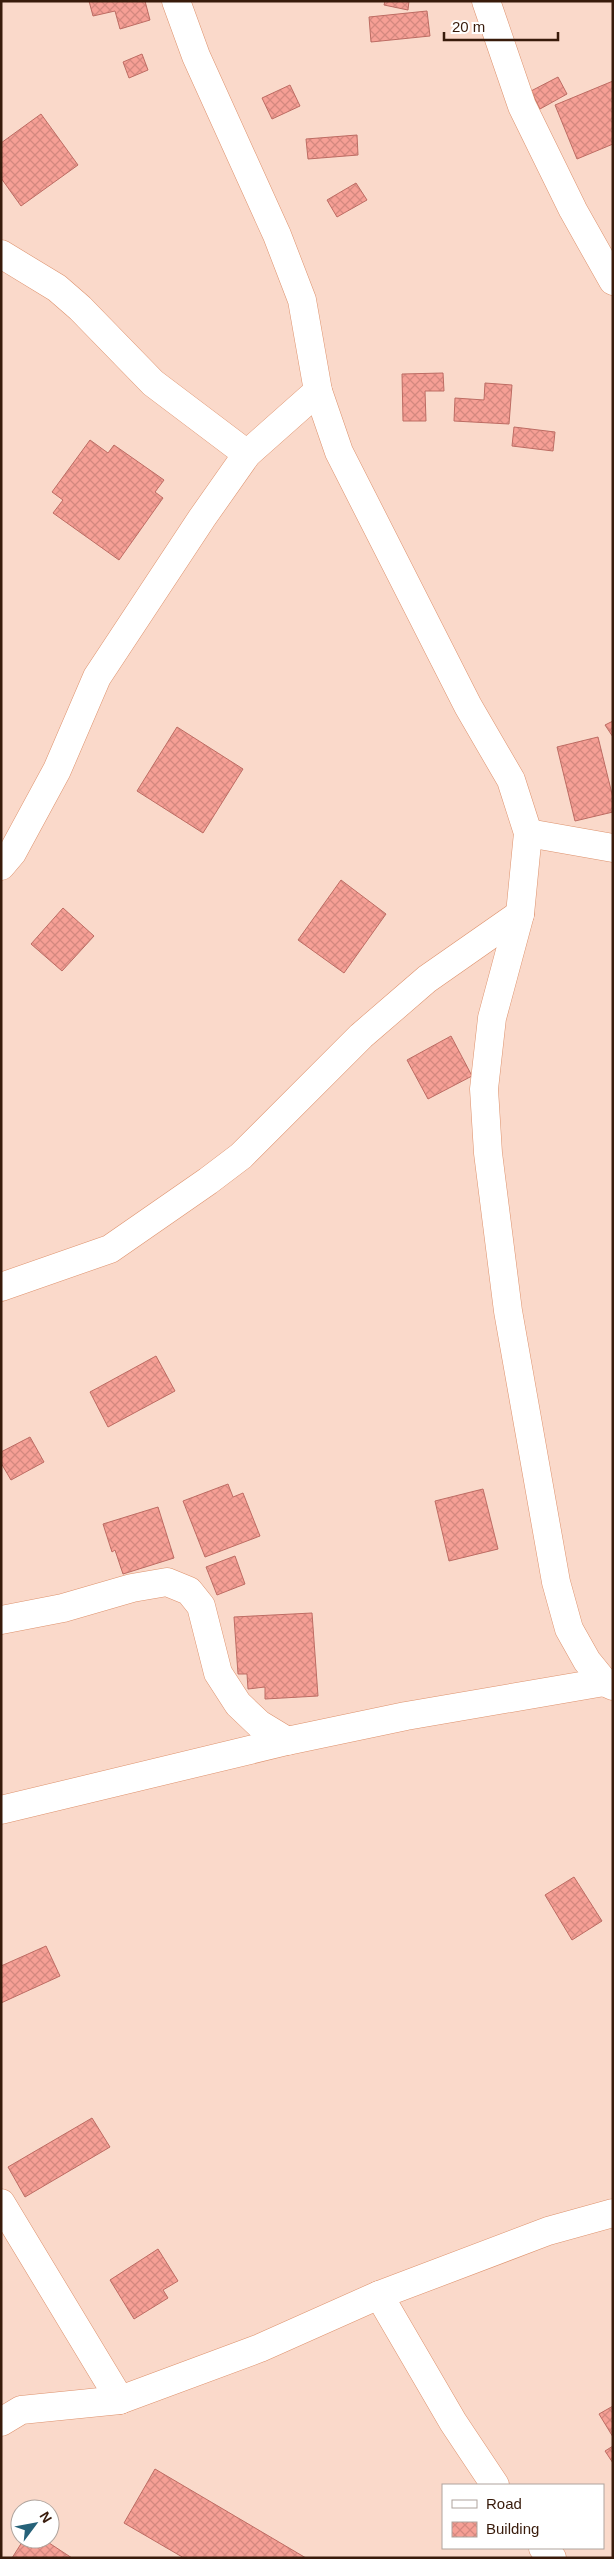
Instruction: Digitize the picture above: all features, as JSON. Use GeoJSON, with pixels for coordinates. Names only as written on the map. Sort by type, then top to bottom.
{"type":"FeatureCollection","features":[{"type":"Feature","properties":{"kind":"street"},"geometry":{"type":"LineString","coordinates":[[176,1],[196,56],[277,235],[296,284],[307,325],[318,391],[339,452],[468,706],[512,780],[528,833],[520,914],[492,1018],[484,1089],[488,1153],[508,1311],[556,1582],[569,1629],[587,1661],[608,1684]]}},
{"type":"Feature","properties":{"kind":"street"},"geometry":{"type":"LineString","coordinates":[[486,1],[522,106],[573,210],[613,281]]}},
{"type":"Feature","properties":{"kind":"street"},"geometry":{"type":"LineString","coordinates":[[1,254],[57,288],[153,382],[247,454]]}},
{"type":"Feature","properties":{"kind":"street"},"geometry":{"type":"LineString","coordinates":[[5,855],[57,770],[97,677],[202,518],[247,454],[318,391]]}},
{"type":"Feature","properties":{"kind":"street"},"geometry":{"type":"LineString","coordinates":[[528,833],[613,848]]}},
{"type":"Feature","properties":{"kind":"street"},"geometry":{"type":"LineString","coordinates":[[1,1287],[110,1249],[208,1181],[241,1156],[368,1029],[427,979],[520,914]]}},
{"type":"Feature","properties":{"kind":"street"},"geometry":{"type":"LineString","coordinates":[[1,1620],[63,1608],[140,1586],[167,1582],[188,1591],[200,1606],[218,1673],[238,1704],[259,1724],[288,1741]]}},
{"type":"Feature","properties":{"kind":"street"},"geometry":{"type":"LineString","coordinates":[[1,1810],[288,1741],[406,1716],[608,1684]]}},
{"type":"Feature","properties":{"kind":"street"},"geometry":{"type":"LineString","coordinates":[[1,2203],[120,2400]]}},
{"type":"Feature","properties":{"kind":"street"},"geometry":{"type":"LineString","coordinates":[[1,2422],[21,2410],[120,2400],[260,2348],[378,2294],[548,2230],[613,2213]]}},
{"type":"Feature","properties":{"kind":"street"},"geometry":{"type":"LineString","coordinates":[[378,2294],[453,2422],[495,2484]]}},
{"type":"Feature","properties":{"kind":"building"},"geometry":{"type":"Polygon","coordinates":[[[89,1],[145,1],[150,20],[120,29],[115,11],[93,16],[89,1]]]}},
{"type":"Feature","properties":{"kind":"building"},"geometry":{"type":"Polygon","coordinates":[[[385,1],[409,1],[408,10],[384,5],[385,1]]]}},
{"type":"Feature","properties":{"kind":"building"},"geometry":{"type":"Polygon","coordinates":[[[427,11],[430,36],[371,42],[369,17],[427,11]]]}},
{"type":"Feature","properties":{"kind":"building"},"geometry":{"type":"Polygon","coordinates":[[[142,54],[148,70],[129,78],[123,62],[142,54]]]}},
{"type":"Feature","properties":{"kind":"building"},"geometry":{"type":"Polygon","coordinates":[[[558,77],[567,94],[540,109],[531,91],[558,77]]]}},
{"type":"Feature","properties":{"kind":"building"},"geometry":{"type":"Polygon","coordinates":[[[613,81],[613,144],[577,159],[555,105],[613,81]]]}},
{"type":"Feature","properties":{"kind":"building"},"geometry":{"type":"Polygon","coordinates":[[[290,85],[300,106],[272,119],[262,98],[290,85]]]}},
{"type":"Feature","properties":{"kind":"building"},"geometry":{"type":"Polygon","coordinates":[[[41,114],[78,165],[21,206],[1,178],[1,143],[41,114]]]}},
{"type":"Feature","properties":{"kind":"building"},"geometry":{"type":"Polygon","coordinates":[[[357,135],[358,155],[308,159],[306,139],[357,135]]]}},
{"type":"Feature","properties":{"kind":"building"},"geometry":{"type":"Polygon","coordinates":[[[356,183],[367,200],[337,217],[327,200],[356,183]]]}},
{"type":"Feature","properties":{"kind":"building"},"geometry":{"type":"Polygon","coordinates":[[[443,373],[444,391],[425,391],[426,421],[403,421],[402,374],[443,373]]]}},
{"type":"Feature","properties":{"kind":"building"},"geometry":{"type":"Polygon","coordinates":[[[485,383],[512,385],[509,424],[454,421],[455,398],[484,400],[485,383]]]}},
{"type":"Feature","properties":{"kind":"building"},"geometry":{"type":"Polygon","coordinates":[[[514,427],[555,432],[553,451],[512,446],[514,427]]]}},
{"type":"Feature","properties":{"kind":"building"},"geometry":{"type":"Polygon","coordinates":[[[90,440],[108,453],[114,445],[164,480],[155,492],[163,498],[119,560],[53,513],[63,500],[52,492],[90,440]]]}},
{"type":"Feature","properties":{"kind":"building"},"geometry":{"type":"Polygon","coordinates":[[[613,721],[613,737],[605,725],[613,721]]]}},
{"type":"Feature","properties":{"kind":"building"},"geometry":{"type":"Polygon","coordinates":[[[177,727],[243,769],[203,833],[137,791],[177,727]]]}},
{"type":"Feature","properties":{"kind":"building"},"geometry":{"type":"Polygon","coordinates":[[[598,737],[613,798],[613,812],[575,821],[557,747],[598,737]]]}},
{"type":"Feature","properties":{"kind":"building"},"geometry":{"type":"Polygon","coordinates":[[[341,880],[386,914],[344,973],[298,940],[341,880]]]}},
{"type":"Feature","properties":{"kind":"building"},"geometry":{"type":"Polygon","coordinates":[[[63,908],[94,936],[62,971],[31,944],[63,908]]]}},
{"type":"Feature","properties":{"kind":"building"},"geometry":{"type":"Polygon","coordinates":[[[451,1036],[472,1076],[428,1099],[407,1060],[451,1036]]]}},
{"type":"Feature","properties":{"kind":"building"},"geometry":{"type":"Polygon","coordinates":[[[156,1356],[175,1391],[108,1427],[90,1392],[156,1356]]]}},
{"type":"Feature","properties":{"kind":"building"},"geometry":{"type":"Polygon","coordinates":[[[30,1437],[44,1462],[11,1480],[1,1463],[1,1452],[30,1437]]]}},
{"type":"Feature","properties":{"kind":"building"},"geometry":{"type":"Polygon","coordinates":[[[228,1484],[233,1497],[243,1493],[260,1536],[205,1557],[183,1501],[228,1484]]]}},
{"type":"Feature","properties":{"kind":"building"},"geometry":{"type":"Polygon","coordinates":[[[483,1489],[498,1549],[449,1561],[435,1501],[483,1489]]]}},
{"type":"Feature","properties":{"kind":"building"},"geometry":{"type":"Polygon","coordinates":[[[158,1507],[174,1558],[123,1574],[115,1550],[112,1552],[103,1524],[158,1507]]]}},
{"type":"Feature","properties":{"kind":"building"},"geometry":{"type":"Polygon","coordinates":[[[235,1556],[245,1584],[217,1595],[206,1567],[235,1556]]]}},
{"type":"Feature","properties":{"kind":"building"},"geometry":{"type":"Polygon","coordinates":[[[312,1613],[318,1696],[265,1699],[265,1687],[248,1689],[247,1674],[238,1674],[234,1617],[312,1613]]]}},
{"type":"Feature","properties":{"kind":"building"},"geometry":{"type":"Polygon","coordinates":[[[574,1877],[602,1921],[572,1940],[545,1895],[574,1877]]]}},
{"type":"Feature","properties":{"kind":"building"},"geometry":{"type":"Polygon","coordinates":[[[46,1946],[60,1976],[1,2003],[1,1966],[46,1946]]]}},
{"type":"Feature","properties":{"kind":"building"},"geometry":{"type":"Polygon","coordinates":[[[92,2118],[110,2147],[25,2197],[8,2167],[92,2118]]]}},
{"type":"Feature","properties":{"kind":"building"},"geometry":{"type":"Polygon","coordinates":[[[158,2249],[178,2281],[163,2290],[168,2298],[134,2319],[110,2280],[158,2249]]]}},
{"type":"Feature","properties":{"kind":"building"},"geometry":{"type":"Polygon","coordinates":[[[613,2406],[613,2437],[599,2414],[613,2406]]]}},
{"type":"Feature","properties":{"kind":"building"},"geometry":{"type":"Polygon","coordinates":[[[613,2446],[613,2463],[605,2451],[613,2446]]]}},
{"type":"Feature","properties":{"kind":"building"},"geometry":{"type":"Polygon","coordinates":[[[155,2469],[306,2558],[184,2558],[124,2523],[155,2469]]]}},
{"type":"Feature","properties":{"kind":"building"},"geometry":{"type":"Polygon","coordinates":[[[18,2549],[58,2549],[72,2558],[12,2558],[18,2549]]]}}]}
